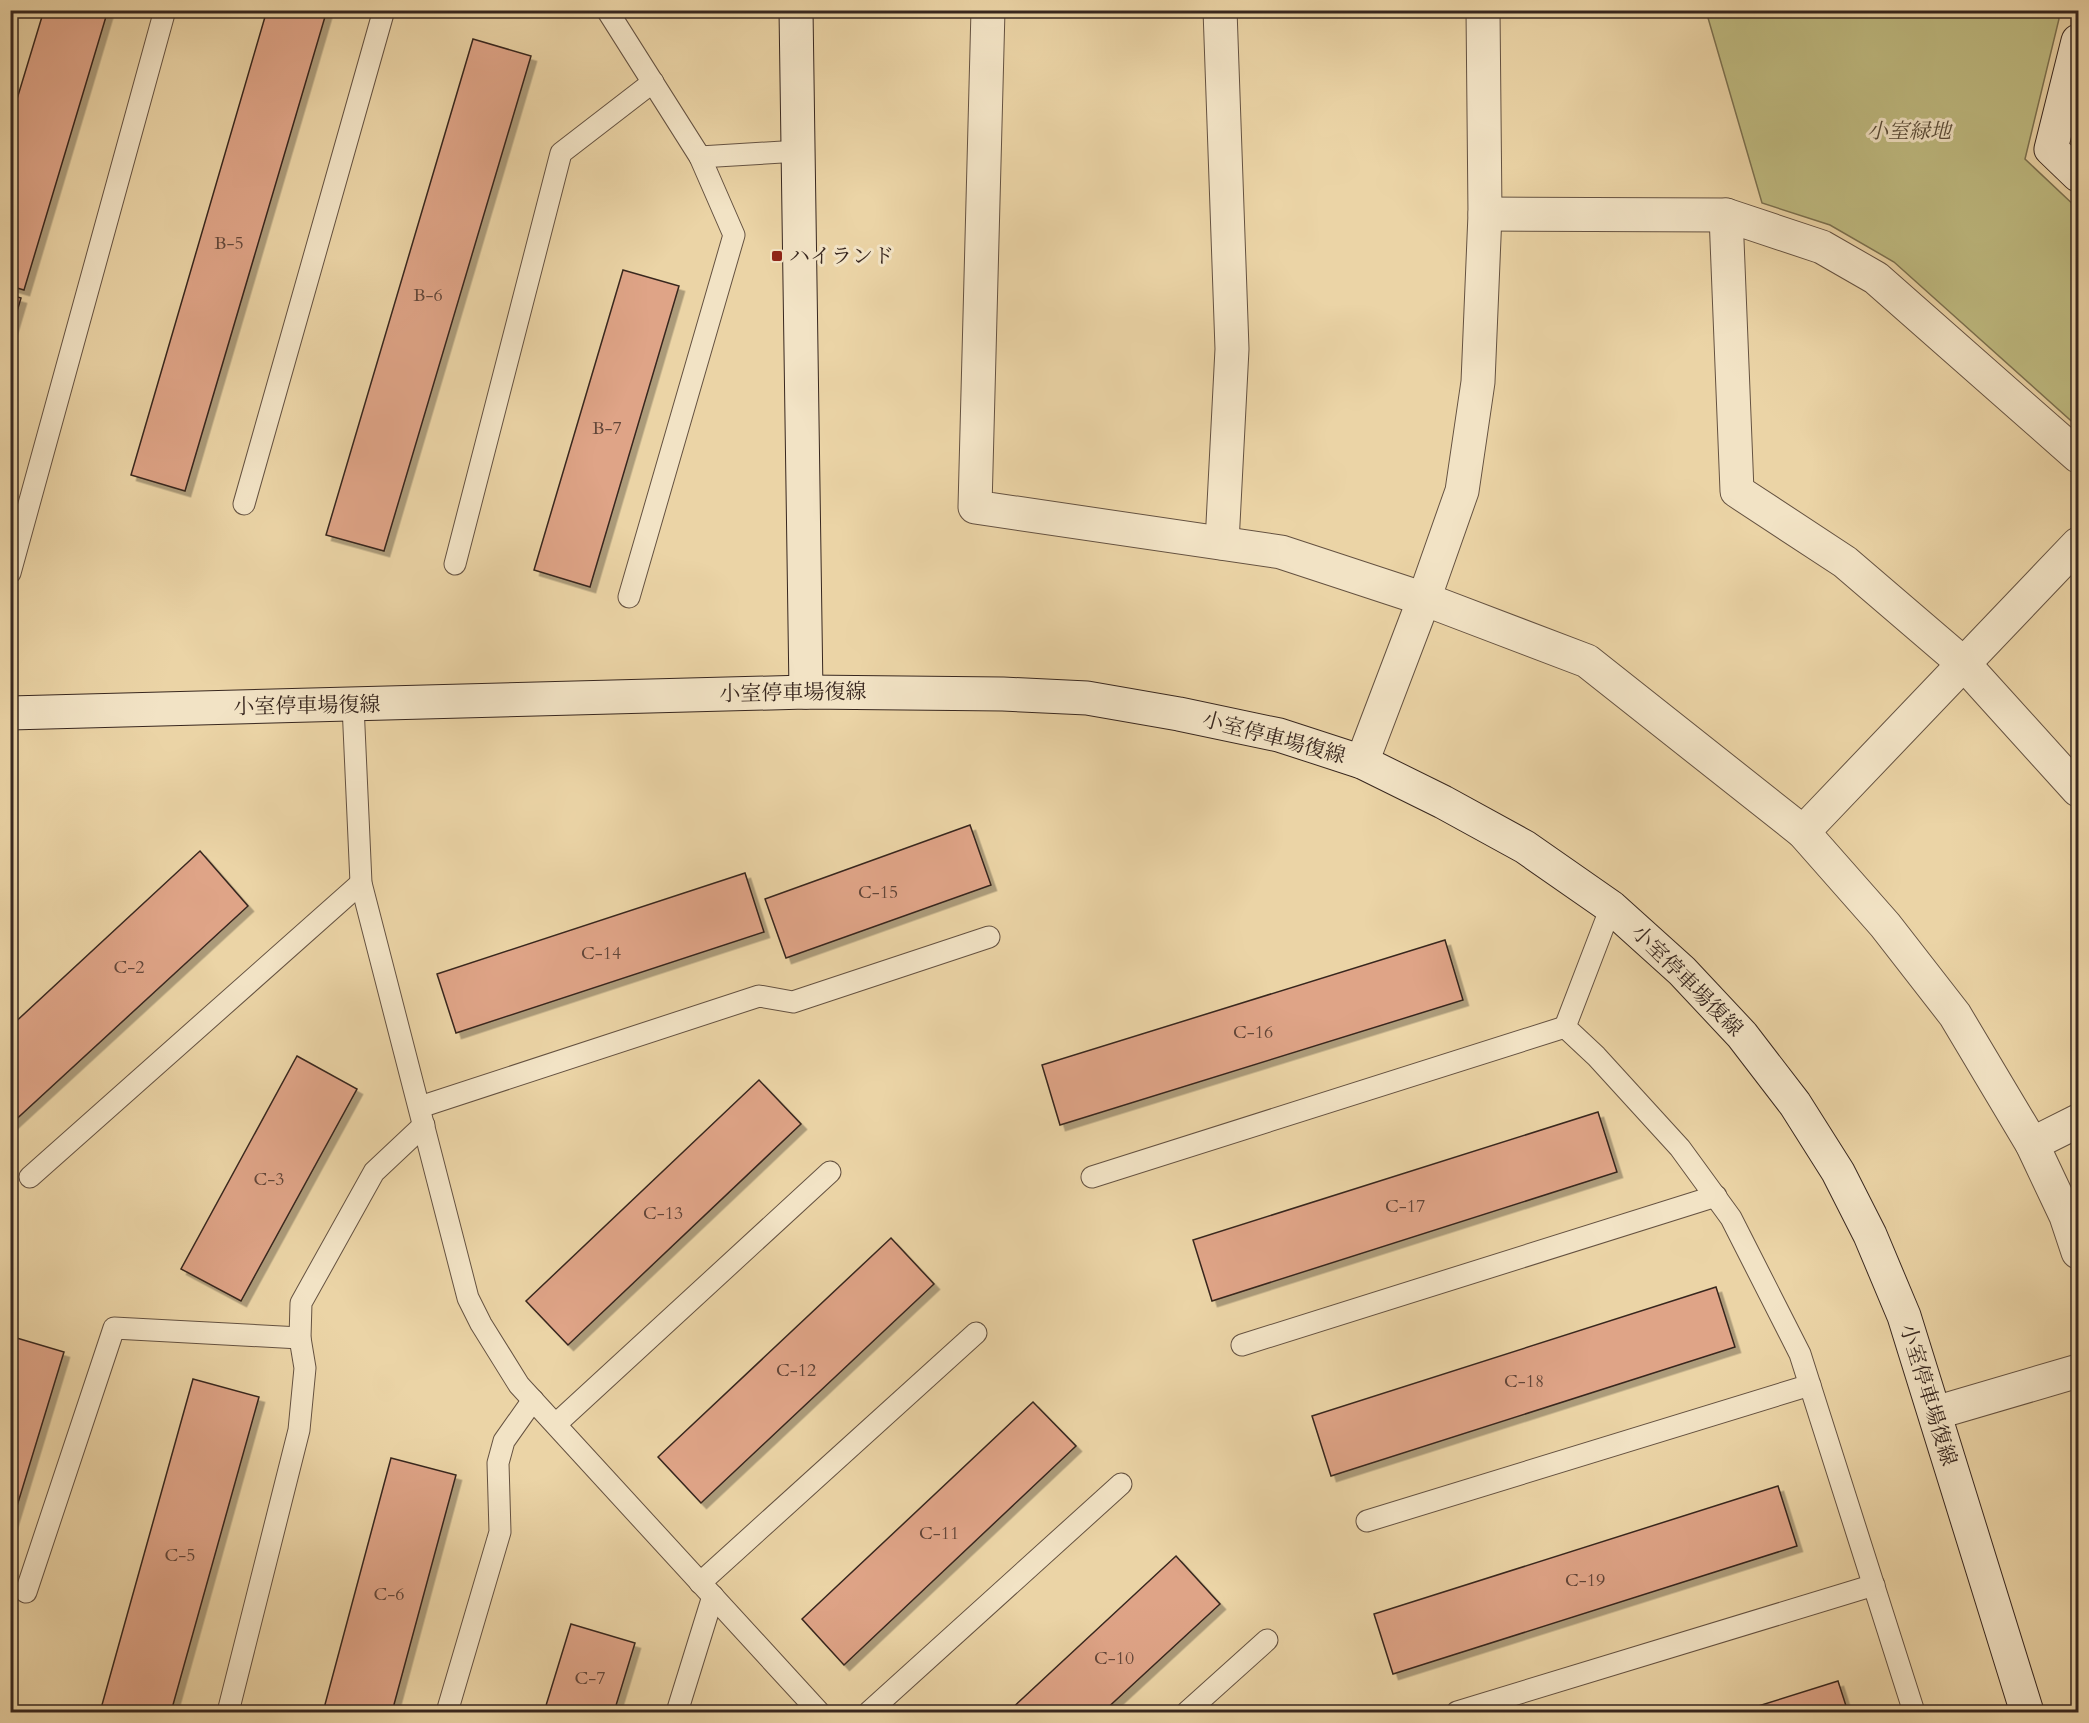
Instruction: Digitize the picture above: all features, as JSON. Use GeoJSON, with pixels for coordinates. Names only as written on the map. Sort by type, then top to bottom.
{"type":"FeatureCollection","features":[{"type":"Feature","properties":{"kind":"street"},"geometry":{"type":"LineString","coordinates":[[796,10],[806,692]]}},
{"type":"Feature","properties":{"kind":"street"},"geometry":{"type":"LineString","coordinates":[[988,10],[975,507],[1281,552],[1424,599],[1587,661],[1803,832],[1884,925],[1955,1015],[2032,1144],[2066,1216],[2079,1252]]}},
{"type":"Feature","properties":{"kind":"street"},"geometry":{"type":"LineString","coordinates":[[1220,10],[1232,349],[1222,543]]}},
{"type":"Feature","properties":{"kind":"street"},"geometry":{"type":"LineString","coordinates":[[1362,762],[1462,491],[1478,382],[1485,214],[1483,10]]}},
{"type":"Feature","properties":{"kind":"street"},"geometry":{"type":"LineString","coordinates":[[2079,41],[2051,149],[2079,175]]}},
{"type":"Feature","properties":{"kind":"street"},"geometry":{"type":"LineString","coordinates":[[1485,214],[1726,215],[1822,247],[1876,278],[2079,456]]}},
{"type":"Feature","properties":{"kind":"street"},"geometry":{"type":"LineString","coordinates":[[1726,215],[1737,491],[1845,562],[1964,664],[2079,790]]}},
{"type":"Feature","properties":{"kind":"street"},"geometry":{"type":"LineString","coordinates":[[1803,832],[2079,544]]}},
{"type":"Feature","properties":{"kind":"street","name":"小室停車場復線"},"geometry":{"type":"LineString","coordinates":[[10,712],[806,692],[1003,694],[1087,698],[1279,735],[1362,762],[1443,802],[1525,847],[1611,907],[1682,971],[1735,1027],[1795,1104],[1838,1172],[1870,1235],[1904,1316],[2027,1713]]}},
{"type":"Feature","properties":{"kind":"street"},"geometry":{"type":"LineString","coordinates":[[2032,1144],[2079,1121]]}},
{"type":"Feature","properties":{"kind":"street"},"geometry":{"type":"LineString","coordinates":[[1935,1413],[2079,1371]]}},
{"type":"Feature","properties":{"kind":"lane"},"geometry":{"type":"LineString","coordinates":[[10,573],[165,10]]}},
{"type":"Feature","properties":{"kind":"lane"},"geometry":{"type":"LineString","coordinates":[[244,504],[384,10]]}},
{"type":"Feature","properties":{"kind":"lane"},"geometry":{"type":"LineString","coordinates":[[607,10],[700,157],[734,235],[628,597]]}},
{"type":"Feature","properties":{"kind":"lane"},"geometry":{"type":"LineString","coordinates":[[455,564],[561,153],[653,82]]}},
{"type":"Feature","properties":{"kind":"lane"},"geometry":{"type":"LineString","coordinates":[[700,157],[799,151]]}},
{"type":"Feature","properties":{"kind":"lane"},"geometry":{"type":"LineString","coordinates":[[353,705],[362,883],[468,1298],[519,1385],[819,1713]]}},
{"type":"Feature","properties":{"kind":"lane"},"geometry":{"type":"LineString","coordinates":[[30,1177],[362,883]]}},
{"type":"Feature","properties":{"kind":"lane"},"geometry":{"type":"LineString","coordinates":[[1565,1027],[1611,907]]}},
{"type":"Feature","properties":{"kind":"lane"},"geometry":{"type":"LineString","coordinates":[[228,1713],[299,1430],[305,1368],[300,1338],[301,1303],[374,1172],[422,1116],[759,996],[793,1002],[989,937]]}},
{"type":"Feature","properties":{"kind":"lane"},"geometry":{"type":"LineString","coordinates":[[1092,1177],[1565,1027]]}},
{"type":"Feature","properties":{"kind":"lane"},"geometry":{"type":"LineString","coordinates":[[1565,1027],[1596,1056],[1680,1148],[1731,1218],[1800,1354],[1914,1713]]}},
{"type":"Feature","properties":{"kind":"lane"},"geometry":{"type":"LineString","coordinates":[[556,1425],[830,1172]]}},
{"type":"Feature","properties":{"kind":"lane"},"geometry":{"type":"LineString","coordinates":[[1242,1345],[1716,1196]]}},
{"type":"Feature","properties":{"kind":"lane"},"geometry":{"type":"LineString","coordinates":[[26,1592],[114,1328],[300,1338]]}},
{"type":"Feature","properties":{"kind":"lane"},"geometry":{"type":"LineString","coordinates":[[677,1713],[706,1589],[976,1333]]}},
{"type":"Feature","properties":{"kind":"lane"},"geometry":{"type":"LineString","coordinates":[[1367,1521],[1810,1385]]}},
{"type":"Feature","properties":{"kind":"lane"},"geometry":{"type":"LineString","coordinates":[[447,1713],[500,1532],[498,1463],[504,1441],[533,1400]]}},
{"type":"Feature","properties":{"kind":"lane"},"geometry":{"type":"LineString","coordinates":[[868,1713],[1121,1484]]}},
{"type":"Feature","properties":{"kind":"lane"},"geometry":{"type":"LineString","coordinates":[[1457,1713],[1874,1585]]}},
{"type":"Feature","properties":{"kind":"lane"},"geometry":{"type":"LineString","coordinates":[[1187,1713],[1267,1640]]}},
{"type":"Feature","properties":{"kind":"green space","name":"小室緑地"},"geometry":{"type":"Polygon","coordinates":[[[1706,11],[2054,11],[2059,19],[2025,159],[2078,209],[2078,427],[1894,262],[1830,225],[1762,203],[1706,11]]]}},
{"type":"Feature","properties":{"kind":"building"},"geometry":{"type":"Polygon","coordinates":[[[44,10],[108,10],[24,290],[10,286],[10,122],[44,10]]]}},
{"type":"Feature","properties":{"kind":"building"},"geometry":{"type":"Polygon","coordinates":[[[267,10],[327,10],[185,491],[131,475],[267,10]]]}},
{"type":"Feature","properties":{"kind":"building"},"geometry":{"type":"Polygon","coordinates":[[[473,39],[531,56],[384,551],[326,535],[473,39]]]}},
{"type":"Feature","properties":{"kind":"building"},"geometry":{"type":"Polygon","coordinates":[[[623,270],[679,286],[590,587],[534,570],[623,270]]]}},
{"type":"Feature","properties":{"kind":"building"},"geometry":{"type":"Polygon","coordinates":[[[10,295],[21,298],[10,335],[10,295]]]}},
{"type":"Feature","properties":{"kind":"building"},"geometry":{"type":"Polygon","coordinates":[[[970,825],[991,885],[786,958],[765,899],[970,825]]]}},
{"type":"Feature","properties":{"kind":"building"},"geometry":{"type":"Polygon","coordinates":[[[200,851],[248,906],[10,1125],[10,1027],[200,851]]]}},
{"type":"Feature","properties":{"kind":"building"},"geometry":{"type":"Polygon","coordinates":[[[745,873],[764,932],[456,1033],[437,974],[745,873]]]}},
{"type":"Feature","properties":{"kind":"building"},"geometry":{"type":"Polygon","coordinates":[[[1445,940],[1463,1000],[1060,1125],[1042,1065],[1445,940]]]}},
{"type":"Feature","properties":{"kind":"building"},"geometry":{"type":"Polygon","coordinates":[[[297,1056],[357,1089],[241,1301],[181,1269],[297,1056]]]}},
{"type":"Feature","properties":{"kind":"building"},"geometry":{"type":"Polygon","coordinates":[[[759,1080],[801,1124],[568,1345],[526,1301],[759,1080]]]}},
{"type":"Feature","properties":{"kind":"building"},"geometry":{"type":"Polygon","coordinates":[[[1598,1112],[1617,1172],[1212,1301],[1193,1240],[1598,1112]]]}},
{"type":"Feature","properties":{"kind":"building"},"geometry":{"type":"Polygon","coordinates":[[[891,1238],[934,1284],[701,1503],[658,1457],[891,1238]]]}},
{"type":"Feature","properties":{"kind":"building"},"geometry":{"type":"Polygon","coordinates":[[[1716,1287],[1735,1347],[1331,1476],[1312,1416],[1716,1287]]]}},
{"type":"Feature","properties":{"kind":"building"},"geometry":{"type":"Polygon","coordinates":[[[10,1336],[64,1352],[10,1529],[10,1336]]]}},
{"type":"Feature","properties":{"kind":"building"},"geometry":{"type":"Polygon","coordinates":[[[193,1379],[259,1397],[171,1712],[100,1712],[193,1379]]]}},
{"type":"Feature","properties":{"kind":"building"},"geometry":{"type":"Polygon","coordinates":[[[1033,1402],[1076,1446],[844,1665],[802,1619],[1033,1402]]]}},
{"type":"Feature","properties":{"kind":"building"},"geometry":{"type":"Polygon","coordinates":[[[391,1458],[456,1475],[392,1712],[323,1712],[391,1458]]]}},
{"type":"Feature","properties":{"kind":"building"},"geometry":{"type":"Polygon","coordinates":[[[1778,1486],[1797,1546],[1393,1674],[1374,1614],[1778,1486]]]}},
{"type":"Feature","properties":{"kind":"building"},"geometry":{"type":"Polygon","coordinates":[[[1176,1556],[1220,1604],[1103,1712],[1008,1712],[1176,1556]]]}},
{"type":"Feature","properties":{"kind":"building"},"geometry":{"type":"Polygon","coordinates":[[[571,1624],[635,1643],[614,1712],[544,1712],[571,1624]]]}},
{"type":"Feature","properties":{"kind":"building"},"geometry":{"type":"Polygon","coordinates":[[[1838,1681],[1848,1712],[1739,1712],[1838,1681]]]}},
{"type":"Feature","properties":{"kind":"place","name":"ハイランド"},"geometry":{"type":"Point","coordinates":[777,256]}}]}
